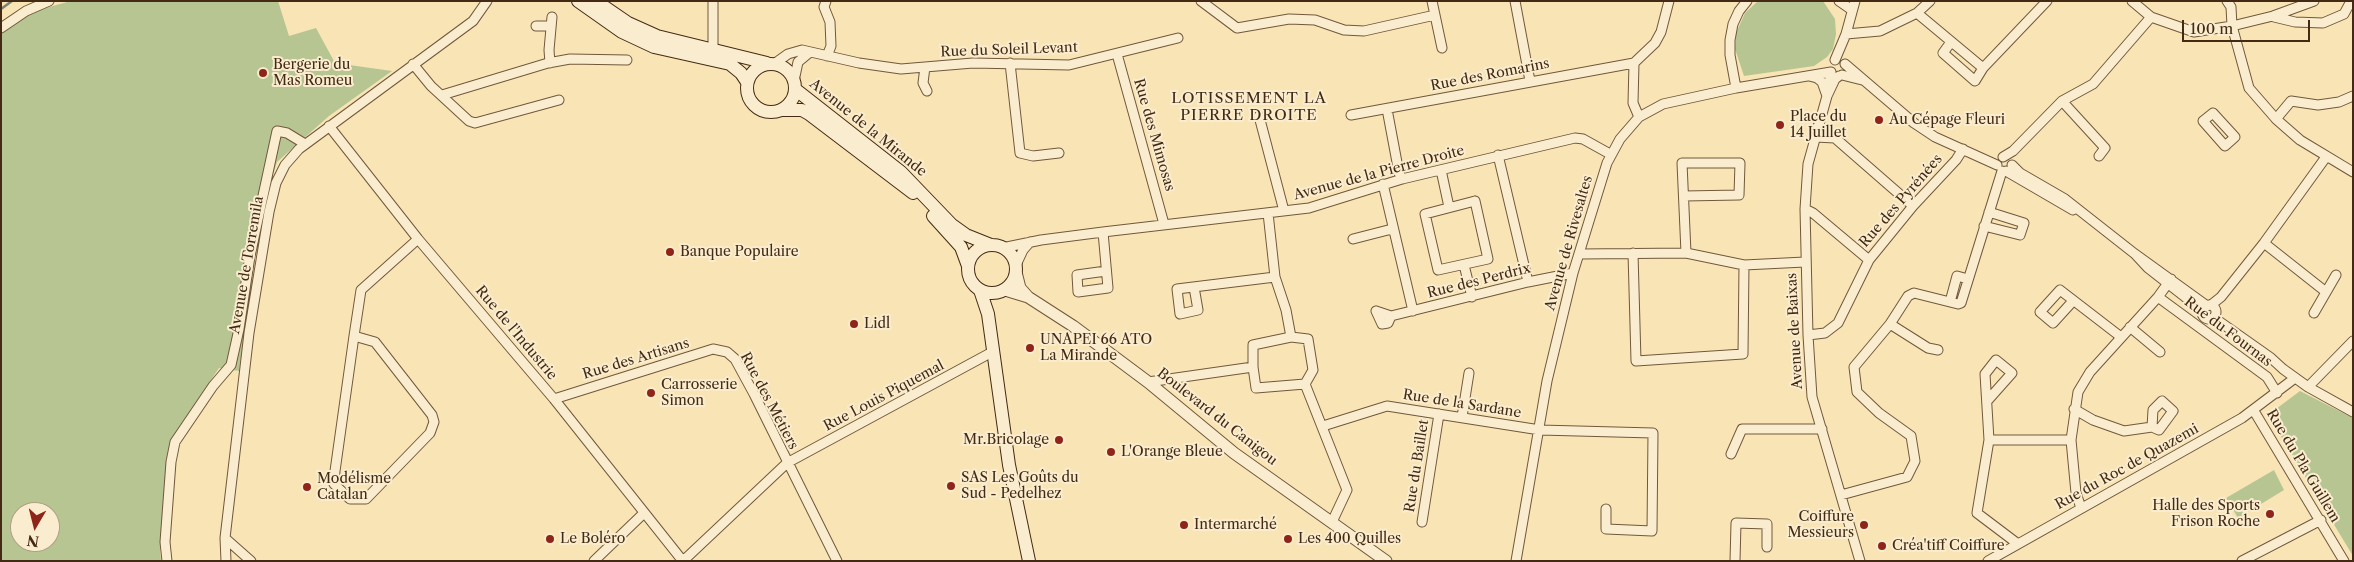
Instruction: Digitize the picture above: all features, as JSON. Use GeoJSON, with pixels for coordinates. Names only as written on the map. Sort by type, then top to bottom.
{"type":"FeatureCollection","features":[{"type":"Feature","properties":{"kind":"main road"},"geometry":{"type":"LineString","coordinates":[[578,1],[622,32],[654,47],[730,64],[741,72],[747,82]]}},
{"type":"Feature","properties":{"kind":"main road"},"geometry":{"type":"LineString","coordinates":[[596,1],[645,32],[675,42],[770,64],[788,71],[795,85],[793,98],[783,110],[769,112],[757,108],[749,100],[746,90],[747,82],[756,68],[770,64]]}},
{"type":"Feature","properties":{"kind":"main road","name":"Avenue de la Mirande"},"geometry":{"type":"LineString","coordinates":[[795,85],[901,172],[952,225],[966,235],[996,246]]}},
{"type":"Feature","properties":{"kind":"main road","name":"Avenue de la Mirande"},"geometry":{"type":"LineString","coordinates":[[783,110],[802,110],[809,114],[908,189],[961,247],[968,266]]}},
{"type":"Feature","properties":{"kind":"main road"},"geometry":{"type":"LineString","coordinates":[[988,314],[1001,291],[1010,285],[1016,269],[1013,258],[996,246],[976,252],[968,266],[971,280],[980,290],[988,314],[1009,465],[1029,561]]}},
{"type":"Feature","properties":{"kind":"main road"},"geometry":{"type":"LineString","coordinates":[[980,290],[1001,291]]}},
{"type":"Feature","properties":{"kind":"street"},"geometry":{"type":"LineString","coordinates":[[1,28],[26,11],[49,1]]}},
{"type":"Feature","properties":{"kind":"street"},"geometry":{"type":"LineString","coordinates":[[480,12],[481,1]]}},
{"type":"Feature","properties":{"kind":"street","name":"Avenue de Torremila"},"geometry":{"type":"LineString","coordinates":[[226,561],[225,538],[249,333],[268,212],[276,183],[285,164],[305,144],[473,21],[487,1]]}},
{"type":"Feature","properties":{"kind":"street"},"geometry":{"type":"LineString","coordinates":[[713,1],[713,50]]}},
{"type":"Feature","properties":{"kind":"street"},"geometry":{"type":"LineString","coordinates":[[826,1],[824,7],[830,22],[831,46],[827,56]]}},
{"type":"Feature","properties":{"kind":"street"},"geometry":{"type":"LineString","coordinates":[[1201,1],[1237,28],[1289,20],[1315,20],[1344,30],[1364,31],[1434,15]]}},
{"type":"Feature","properties":{"kind":"street"},"geometry":{"type":"LineString","coordinates":[[1432,1],[1442,48]]}},
{"type":"Feature","properties":{"kind":"street"},"geometry":{"type":"LineString","coordinates":[[1516,1],[1530,81]]}},
{"type":"Feature","properties":{"kind":"street"},"geometry":{"type":"LineString","coordinates":[[1639,118],[1634,103],[1634,63],[1655,43],[1662,32],[1669,1]]}},
{"type":"Feature","properties":{"kind":"street"},"geometry":{"type":"LineString","coordinates":[[1736,88],[1730,55],[1730,40],[1736,18],[1747,1]]}},
{"type":"Feature","properties":{"kind":"street"},"geometry":{"type":"LineString","coordinates":[[1839,1],[1854,6]]}},
{"type":"Feature","properties":{"kind":"street"},"geometry":{"type":"LineString","coordinates":[[1846,34],[1880,31],[1917,13],[1930,1]]}},
{"type":"Feature","properties":{"kind":"street"},"geometry":{"type":"LineString","coordinates":[[1951,42],[1943,53],[1975,81],[1983,68],[2047,1]]}},
{"type":"Feature","properties":{"kind":"street"},"geometry":{"type":"LineString","coordinates":[[2132,1],[2151,17],[2194,32],[2232,26],[2273,16],[2314,1]]}},
{"type":"Feature","properties":{"kind":"street"},"geometry":{"type":"LineString","coordinates":[[2227,1],[2231,7],[2232,26],[2249,88],[2276,119],[2326,157],[2353,172]]}},
{"type":"Feature","properties":{"kind":"street"},"geometry":{"type":"LineString","coordinates":[[2273,16],[2296,22],[2323,22],[2344,14],[2351,1]]}},
{"type":"Feature","properties":{"kind":"street","name":"Avenue de Baixas"},"geometry":{"type":"LineString","coordinates":[[1854,6],[1838,67],[1827,96],[1808,164],[1804,227],[1812,397],[1860,561]]}},
{"type":"Feature","properties":{"kind":"street"},"geometry":{"type":"LineString","coordinates":[[1917,13],[1983,68]]}},
{"type":"Feature","properties":{"kind":"street"},"geometry":{"type":"LineString","coordinates":[[1841,494],[1907,477],[1915,462],[1911,436],[1879,413],[1857,392],[1854,367],[1890,324],[1908,296],[1914,293],[1958,304],[1961,302],[2004,164],[2013,151],[2062,101],[2093,84],[2151,17]]}},
{"type":"Feature","properties":{"kind":"street"},"geometry":{"type":"LineString","coordinates":[[536,26],[551,22],[550,63]]}},
{"type":"Feature","properties":{"kind":"street","name":"Rue du Soleil Levant"},"geometry":{"type":"LineString","coordinates":[[770,64],[796,50],[860,64],[901,69],[973,63],[1069,65],[1178,38]]}},
{"type":"Feature","properties":{"kind":"street"},"geometry":{"type":"LineString","coordinates":[[795,85],[798,62],[810,52]]}},
{"type":"Feature","properties":{"kind":"street","name":"Rue des Mimosas"},"geometry":{"type":"LineString","coordinates":[[1117,54],[1164,224]]}},
{"type":"Feature","properties":{"kind":"street"},"geometry":{"type":"LineString","coordinates":[[442,95],[550,63],[570,59],[628,60]]}},
{"type":"Feature","properties":{"kind":"street"},"geometry":{"type":"LineString","coordinates":[[1010,63],[1020,153],[1033,156],[1059,153]]}},
{"type":"Feature","properties":{"kind":"street","name":"Rue des Romarins"},"geometry":{"type":"LineString","coordinates":[[1351,115],[1634,63]]}},
{"type":"Feature","properties":{"kind":"street"},"geometry":{"type":"LineString","coordinates":[[413,64],[431,86],[469,121],[475,123],[559,100]]}},
{"type":"Feature","properties":{"kind":"street"},"geometry":{"type":"LineString","coordinates":[[925,67],[923,83],[926,91]]}},
{"type":"Feature","properties":{"kind":"street","name":"Avenue de Rivesaltes"},"geometry":{"type":"LineString","coordinates":[[1516,561],[1540,430],[1546,381],[1573,273],[1610,154],[1628,128],[1639,118],[1663,104],[1838,67]]}},
{"type":"Feature","properties":{"kind":"street","name":"Rue du Fournas"},"geometry":{"type":"LineString","coordinates":[[1838,67],[1864,81],[1914,123],[1936,137],[2004,164],[2061,204],[2083,214],[2135,254],[2148,268],[2170,281],[2210,311],[2220,322],[2254,348],[2271,358],[2285,371],[2313,390],[2353,412]]}},
{"type":"Feature","properties":{"kind":"street"},"geometry":{"type":"LineString","coordinates":[[1807,75],[1817,78],[1822,82],[1827,96]]}},
{"type":"Feature","properties":{"kind":"street"},"geometry":{"type":"LineString","coordinates":[[2276,119],[2291,102],[2318,105],[2338,102],[2353,96]]}},
{"type":"Feature","properties":{"kind":"street"},"geometry":{"type":"LineString","coordinates":[[2062,101],[2105,148],[2099,156]]}},
{"type":"Feature","properties":{"kind":"street"},"geometry":{"type":"LineString","coordinates":[[1387,108],[1399,173],[1402,179]]}},
{"type":"Feature","properties":{"kind":"street"},"geometry":{"type":"LineString","coordinates":[[1259,116],[1284,211]]}},
{"type":"Feature","properties":{"kind":"street","name":"Rue de l'Industrie"},"geometry":{"type":"LineString","coordinates":[[330,126],[418,239],[554,399],[682,560]]}},
{"type":"Feature","properties":{"kind":"street"},"geometry":{"type":"LineString","coordinates":[[1818,126],[1835,138],[1913,206]]}},
{"type":"Feature","properties":{"kind":"street"},"geometry":{"type":"LineString","coordinates":[[167,561],[165,542],[171,462],[175,442],[213,386],[231,364],[239,329],[250,256],[277,131],[287,133],[305,144]]}},
{"type":"Feature","properties":{"kind":"street"},"geometry":{"type":"LineString","coordinates":[[1815,137],[1835,138]]}},
{"type":"Feature","properties":{"kind":"street","name":"Avenue de la Pierre Droite"},"geometry":{"type":"LineString","coordinates":[[996,246],[1164,224],[1309,208],[1383,184],[1575,138],[1583,139],[1610,154]]}},
{"type":"Feature","properties":{"kind":"street","name":"Rue des Pyrénées"},"geometry":{"type":"LineString","coordinates":[[1808,335],[1825,333],[1838,323],[1868,260],[1913,206],[1956,160],[1963,149]]}},
{"type":"Feature","properties":{"kind":"street"},"geometry":{"type":"LineString","coordinates":[[1498,155],[1528,282]]}},
{"type":"Feature","properties":{"kind":"street"},"geometry":{"type":"LineString","coordinates":[[2210,311],[2264,242],[2326,157]]}},
{"type":"Feature","properties":{"kind":"street"},"geometry":{"type":"LineString","coordinates":[[1684,196],[1739,195],[1740,163],[1682,163],[1686,253]]}},
{"type":"Feature","properties":{"kind":"street"},"geometry":{"type":"LineString","coordinates":[[1441,170],[1449,208]]}},
{"type":"Feature","properties":{"kind":"street"},"geometry":{"type":"LineString","coordinates":[[1383,184],[1392,229],[1413,311]]}},
{"type":"Feature","properties":{"kind":"street"},"geometry":{"type":"LineString","coordinates":[[1475,201],[1488,258],[1438,270],[1425,214],[1449,208],[1475,201]]}},
{"type":"Feature","properties":{"kind":"street"},"geometry":{"type":"LineString","coordinates":[[1805,209],[1813,213],[1868,260]]}},
{"type":"Feature","properties":{"kind":"street"},"geometry":{"type":"LineString","coordinates":[[1984,226],[2020,235],[2024,223],[1988,212]]}},
{"type":"Feature","properties":{"kind":"street"},"geometry":{"type":"LineString","coordinates":[[1268,213],[1275,277],[1286,310],[1291,337]]}},
{"type":"Feature","properties":{"kind":"street"},"geometry":{"type":"LineString","coordinates":[[1804,227],[1825,223]]}},
{"type":"Feature","properties":{"kind":"street"},"geometry":{"type":"LineString","coordinates":[[1354,239],[1392,229]]}},
{"type":"Feature","properties":{"kind":"street"},"geometry":{"type":"LineString","coordinates":[[1103,232],[1106,271]]}},
{"type":"Feature","properties":{"kind":"street"},"geometry":{"type":"LineString","coordinates":[[354,336],[375,342],[432,414],[434,422],[430,433],[366,499],[350,499],[334,484],[360,290],[418,239]]}},
{"type":"Feature","properties":{"kind":"street"},"geometry":{"type":"LineString","coordinates":[[1016,269],[1023,250],[1030,242]]}},
{"type":"Feature","properties":{"kind":"street"},"geometry":{"type":"LineString","coordinates":[[2264,242],[2326,292]]}},
{"type":"Feature","properties":{"kind":"street"},"geometry":{"type":"LineString","coordinates":[[1633,253],[1636,361],[1743,354],[1744,265]]}},
{"type":"Feature","properties":{"kind":"street"},"geometry":{"type":"LineString","coordinates":[[1580,254],[1686,253],[1744,265],[1805,262]]}},
{"type":"Feature","properties":{"kind":"street"},"geometry":{"type":"LineString","coordinates":[[1464,265],[1472,297]]}},
{"type":"Feature","properties":{"kind":"street","name":"Boulevard du Canigou"},"geometry":{"type":"LineString","coordinates":[[1016,269],[1020,288],[1028,297],[1073,326],[1148,382],[1234,453],[1386,561]]}},
{"type":"Feature","properties":{"kind":"street","name":"Rue des Perdrix"},"geometry":{"type":"LineString","coordinates":[[1391,316],[1528,282],[1573,273]]}},
{"type":"Feature","properties":{"kind":"street"},"geometry":{"type":"LineString","coordinates":[[2314,313],[2336,275]]}},
{"type":"Feature","properties":{"kind":"street"},"geometry":{"type":"LineString","coordinates":[[1194,287],[1275,277]]}},
{"type":"Feature","properties":{"kind":"street"},"geometry":{"type":"LineString","coordinates":[[2080,508],[2076,493],[2071,440],[2074,409],[2078,392],[2090,372],[2158,297],[2170,281]]}},
{"type":"Feature","properties":{"kind":"street","name":"Boulevard du Canigou"},"geometry":{"type":"LineString","coordinates":[[1001,291],[1028,297]]}},
{"type":"Feature","properties":{"kind":"street","name":"Rue du Fournas"},"geometry":{"type":"LineString","coordinates":[[2158,297],[2267,377],[2277,393]]}},
{"type":"Feature","properties":{"kind":"street"},"geometry":{"type":"LineString","coordinates":[[2073,301],[2121,337]]}},
{"type":"Feature","properties":{"kind":"street"},"geometry":{"type":"LineString","coordinates":[[1890,324],[1928,348],[1938,350]]}},
{"type":"Feature","properties":{"kind":"street"},"geometry":{"type":"LineString","coordinates":[[2130,327],[2160,352]]}},
{"type":"Feature","properties":{"kind":"street"},"geometry":{"type":"LineString","coordinates":[[1291,337],[1308,339],[1314,370],[1305,384],[1256,388],[1253,367],[1253,345],[1291,337]]}},
{"type":"Feature","properties":{"kind":"street"},"geometry":{"type":"LineString","coordinates":[[2313,390],[2327,366],[2353,341]]}},
{"type":"Feature","properties":{"kind":"street","name":"Rue des Artisans"},"geometry":{"type":"LineString","coordinates":[[554,399],[713,349],[727,352]]}},
{"type":"Feature","properties":{"kind":"street","name":"Rue Louis Piquemal"},"geometry":{"type":"LineString","coordinates":[[682,560],[702,545],[761,485],[787,463],[994,351]]}},
{"type":"Feature","properties":{"kind":"street","name":"Rue des Métiers"},"geometry":{"type":"LineString","coordinates":[[727,352],[734,359],[754,394],[787,463]]}},
{"type":"Feature","properties":{"kind":"street"},"geometry":{"type":"LineString","coordinates":[[1148,382],[1253,367]]}},
{"type":"Feature","properties":{"kind":"street","name":"Rue du Roc de Quazemi"},"geometry":{"type":"LineString","coordinates":[[2277,393],[2285,371]]}},
{"type":"Feature","properties":{"kind":"street"},"geometry":{"type":"LineString","coordinates":[[1462,417],[1469,373]]}},
{"type":"Feature","properties":{"kind":"street","name":"Rue du Roc de Quazemi"},"geometry":{"type":"LineString","coordinates":[[1988,561],[2254,410],[2296,378]]}},
{"type":"Feature","properties":{"kind":"street"},"geometry":{"type":"LineString","coordinates":[[1305,384],[1347,490],[1332,522]]}},
{"type":"Feature","properties":{"kind":"street","name":"Rue du Fournas"},"geometry":{"type":"LineString","coordinates":[[2313,390],[2353,407]]}},
{"type":"Feature","properties":{"kind":"street"},"geometry":{"type":"LineString","coordinates":[[1988,400],[1989,440],[1977,513],[2018,544]]}},
{"type":"Feature","properties":{"kind":"street","name":"Rue de la Sardane"},"geometry":{"type":"LineString","coordinates":[[1323,426],[1387,406],[1540,430],[1653,433],[1652,531],[1606,529],[1606,509]]}},
{"type":"Feature","properties":{"kind":"street"},"geometry":{"type":"LineString","coordinates":[[2074,409],[2093,420],[2124,430],[2152,427]]}},
{"type":"Feature","properties":{"kind":"street","name":"Rue du Pla Guillem"},"geometry":{"type":"LineString","coordinates":[[2254,410],[2344,561]]}},
{"type":"Feature","properties":{"kind":"street","name":"Rue du Baillet"},"geometry":{"type":"LineString","coordinates":[[1422,522],[1440,414]]}},
{"type":"Feature","properties":{"kind":"street"},"geometry":{"type":"LineString","coordinates":[[1731,454],[1742,429],[1822,429]]}},
{"type":"Feature","properties":{"kind":"street"},"geometry":{"type":"LineString","coordinates":[[1989,440],[2071,440]]}},
{"type":"Feature","properties":{"kind":"street"},"geometry":{"type":"LineString","coordinates":[[787,463],[838,561]]}},
{"type":"Feature","properties":{"kind":"street"},"geometry":{"type":"LineString","coordinates":[[594,561],[644,513]]}},
{"type":"Feature","properties":{"kind":"street"},"geometry":{"type":"LineString","coordinates":[[2242,561],[2320,520]]}},
{"type":"Feature","properties":{"kind":"street"},"geometry":{"type":"LineString","coordinates":[[1735,561],[1736,523],[1767,524],[1767,547]]}},
{"type":"Feature","properties":{"kind":"street"},"geometry":{"type":"LineString","coordinates":[[225,538],[251,561]]}},
{"type":"Feature","properties":{"kind":"green space"},"geometry":{"type":"Polygon","coordinates":[[[71,1],[278,1],[289,36],[316,28],[335,63],[392,71],[329,116],[277,162],[262,209],[239,371],[219,368],[175,434],[167,462],[160,550],[161,561],[1,561],[1,34],[28,15],[71,1]]]}},
{"type":"Feature","properties":{"kind":"green space"},"geometry":{"type":"Polygon","coordinates":[[[1758,1],[1823,1],[1835,19],[1836,34],[1833,49],[1827,57],[1814,66],[1744,76],[1735,49],[1736,33],[1745,13],[1758,1]]]}},
{"type":"Feature","properties":{"kind":"green space"},"geometry":{"type":"Polygon","coordinates":[[[2300,391],[2353,418],[2353,556],[2268,415],[2300,391]]]}},
{"type":"Feature","properties":{"kind":"green space"},"geometry":{"type":"Polygon","coordinates":[[[2274,470],[2284,490],[2238,518],[2226,498],[2274,470]]]}},
{"type":"Feature","properties":{"kind":"waterway"},"geometry":{"type":"LineString","coordinates":[[1,9],[12,1]]}},
{"type":"Feature","properties":{"kind":"place","name":"Bergerie du Mas Romeu"},"geometry":{"type":"Point","coordinates":[263,73]}},
{"type":"Feature","properties":{"kind":"place","name":"Au Cépage Fleuri"},"geometry":{"type":"Point","coordinates":[1879,120]}},
{"type":"Feature","properties":{"kind":"place","name":"Place du 14 Juillet"},"geometry":{"type":"Point","coordinates":[1780,125]}},
{"type":"Feature","properties":{"kind":"place","name":"Banque Populaire"},"geometry":{"type":"Point","coordinates":[670,252]}},
{"type":"Feature","properties":{"kind":"place","name":"Lidl"},"geometry":{"type":"Point","coordinates":[854,324]}},
{"type":"Feature","properties":{"kind":"place","name":"UNAPEI 66 ATO La Mirande"},"geometry":{"type":"Point","coordinates":[1030,348]}},
{"type":"Feature","properties":{"kind":"place","name":"Carrosserie Simon"},"geometry":{"type":"Point","coordinates":[651,393]}},
{"type":"Feature","properties":{"kind":"place","name":"Mr.Bricolage"},"geometry":{"type":"Point","coordinates":[1059,440]}},
{"type":"Feature","properties":{"kind":"place","name":"L'Orange Bleue"},"geometry":{"type":"Point","coordinates":[1111,452]}},
{"type":"Feature","properties":{"kind":"place","name":"SAS Les Goûts du Sud - Pedelhez"},"geometry":{"type":"Point","coordinates":[951,486]}},
{"type":"Feature","properties":{"kind":"place","name":"Modélisme Catalan"},"geometry":{"type":"Point","coordinates":[307,487]}},
{"type":"Feature","properties":{"kind":"place","name":"Halle des Sports Frison Roche"},"geometry":{"type":"Point","coordinates":[2270,514]}},
{"type":"Feature","properties":{"kind":"place","name":"Intermarché"},"geometry":{"type":"Point","coordinates":[1184,525]}},
{"type":"Feature","properties":{"kind":"place","name":"Coiffure Messieurs"},"geometry":{"type":"Point","coordinates":[1864,525]}},
{"type":"Feature","properties":{"kind":"place","name":"Le Boléro"},"geometry":{"type":"Point","coordinates":[550,539]}},
{"type":"Feature","properties":{"kind":"place","name":"Les 400 Quilles"},"geometry":{"type":"Point","coordinates":[1288,539]}},
{"type":"Feature","properties":{"kind":"place","name":"Créa'tiff Coiffure"},"geometry":{"type":"Point","coordinates":[1882,546]}},
{"type":"Feature","properties":{"kind":"district","name":"LOTISSEMENT LA PIERRE DROITE"},"geometry":{"type":"Point","coordinates":[1249,108]}}]}
